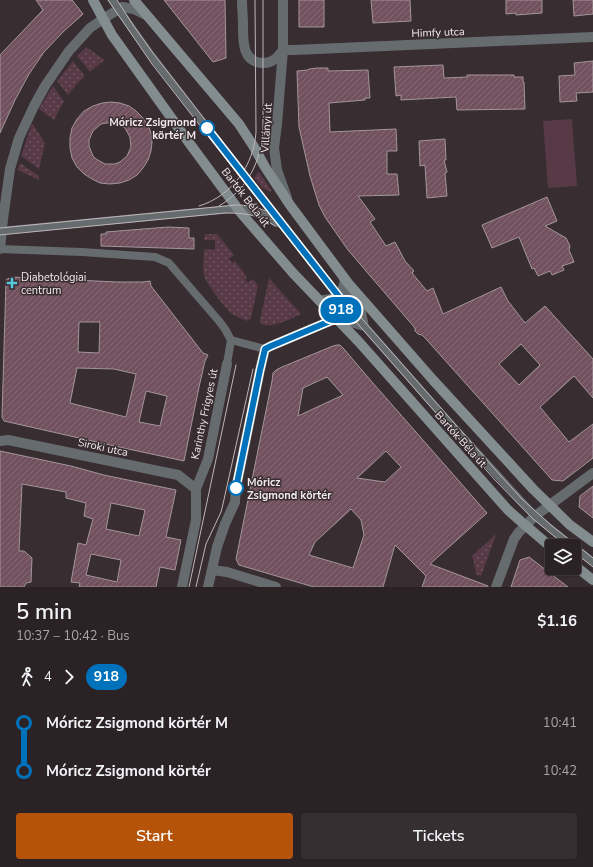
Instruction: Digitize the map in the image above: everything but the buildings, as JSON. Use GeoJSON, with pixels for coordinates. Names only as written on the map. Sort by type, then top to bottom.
{"type":"FeatureCollection","features":[{"type":"Feature","properties":{"kind":"main road","name":"Bartók Béla út"},"geometry":{"type":"LineString","coordinates":[[93,0],[112,35],[238,209],[293,273],[335,319],[359,342],[508,510],[545,542]]}},
{"type":"Feature","properties":{"kind":"main road","name":"Bartók Béla út"},"geometry":{"type":"LineString","coordinates":[[134,0],[239,124],[290,205],[346,280],[433,380],[549,505],[570,525],[593,542]]}},
{"type":"Feature","properties":{"kind":"main road"},"geometry":{"type":"LineString","coordinates":[[581,571],[593,580]]}},
{"type":"Feature","properties":{"kind":"street"},"geometry":{"type":"LineString","coordinates":[[242,0],[243,41],[245,52],[249,58],[256,62],[270,62],[279,56],[283,50]]}},
{"type":"Feature","properties":{"kind":"street","name":"Villányi út"},"geometry":{"type":"LineString","coordinates":[[283,0],[283,50],[274,148],[277,170],[290,205]]}},
{"type":"Feature","properties":{"kind":"street"},"geometry":{"type":"LineString","coordinates":[[0,249],[1,219],[10,169],[19,138],[45,86],[69,51],[90,28],[103,18],[122,7],[134,9],[146,14]]}},
{"type":"Feature","properties":{"kind":"street","name":"Himfy utca"},"geometry":{"type":"LineString","coordinates":[[283,50],[593,37]]}},
{"type":"Feature","properties":{"kind":"street"},"geometry":{"type":"LineString","coordinates":[[208,587],[217,547],[235,502],[236,488],[265,349],[335,319],[341,300],[348,293],[346,280]]}},
{"type":"Feature","properties":{"kind":"street","name":"Karinthy Frigyes út"},"geometry":{"type":"LineString","coordinates":[[182,587],[196,520],[196,489],[208,459],[227,364]]}},
{"type":"Feature","properties":{"kind":"street","name":"Siroki utca"},"geometry":{"type":"LineString","coordinates":[[0,441],[8,440],[178,474],[196,489]]}},
{"type":"Feature","properties":{"kind":"street"},"geometry":{"type":"LineString","coordinates":[[496,587],[514,539],[519,532],[535,516],[593,473]]}},
{"type":"Feature","properties":{"kind":"street"},"geometry":{"type":"LineString","coordinates":[[212,570],[227,572],[276,587]]}},
{"type":"Feature","properties":{"kind":"lane","name":"Bartók Béla út"},"geometry":{"type":"LineString","coordinates":[[112,0],[160,67],[341,300],[520,500],[535,516],[563,539]]}},
{"type":"Feature","properties":{"kind":"lane"},"geometry":{"type":"LineString","coordinates":[[1,231],[238,209],[267,216],[286,229]]}},
{"type":"Feature","properties":{"kind":"lane"},"geometry":{"type":"LineString","coordinates":[[0,249],[82,252],[155,257],[169,263],[219,320],[230,340],[265,349]]}},
{"type":"Feature","properties":{"kind":"lane"},"geometry":{"type":"LineString","coordinates":[[335,319],[365,328],[360,296]]}},
{"type":"Feature","properties":{"kind":"lane"},"geometry":{"type":"LineString","coordinates":[[318,300],[341,300]]}},
{"type":"Feature","properties":{"kind":"lane","name":"Karinthy Frigyes út"},"geometry":{"type":"LineString","coordinates":[[227,364],[230,340]]}},
{"type":"Feature","properties":{"kind":"lane","name":"Bartók Béla út"},"geometry":{"type":"LineString","coordinates":[[581,553],[593,562]]}},
{"type":"Feature","properties":{"kind":"shaded area"},"geometry":{"type":"Polygon","coordinates":[[[86,47],[105,60],[90,72],[77,56],[86,47]]]}},
{"type":"Feature","properties":{"kind":"shaded area"},"geometry":{"type":"Polygon","coordinates":[[[73,61],[85,76],[68,95],[57,81],[73,61]]]}},
{"type":"Feature","properties":{"kind":"shaded area"},"geometry":{"type":"Polygon","coordinates":[[[53,86],[64,101],[54,120],[39,109],[53,86]]]}},
{"type":"Feature","properties":{"kind":"shaded area"},"geometry":{"type":"Polygon","coordinates":[[[572,119],[577,186],[548,188],[543,121],[572,119]]]}},
{"type":"Feature","properties":{"kind":"shaded area"},"geometry":{"type":"Polygon","coordinates":[[[32,123],[45,143],[39,169],[21,156],[32,123]]]}},
{"type":"Feature","properties":{"kind":"shaded area"},"geometry":{"type":"Polygon","coordinates":[[[20,163],[39,176],[39,180],[18,170],[20,163]]]}},
{"type":"Feature","properties":{"kind":"shaded area"},"geometry":{"type":"Polygon","coordinates":[[[258,172],[271,192],[262,188],[254,178],[258,172]]]}},
{"type":"Feature","properties":{"kind":"shaded area"},"geometry":{"type":"Polygon","coordinates":[[[205,234],[217,234],[234,255],[229,259],[232,263],[235,261],[247,277],[245,279],[248,283],[253,279],[258,286],[251,318],[248,321],[235,316],[228,310],[205,278],[203,269],[204,249],[215,250],[215,240],[204,240],[205,234]]]}},
{"type":"Feature","properties":{"kind":"shaded area"},"geometry":{"type":"Polygon","coordinates":[[[269,278],[301,314],[274,325],[264,325],[260,323],[269,278]]]}},
{"type":"Feature","properties":{"kind":"shaded area"},"geometry":{"type":"Polygon","coordinates":[[[495,535],[481,576],[476,574],[472,556],[495,535]]]}},
{"type":"Feature","properties":{"kind":"tram line"},"geometry":{"type":"LineString","coordinates":[[108,0],[152,64],[343,307],[494,479],[532,518],[558,539]]}},
{"type":"Feature","properties":{"kind":"tram line"},"geometry":{"type":"LineString","coordinates":[[117,0],[153,53],[340,293],[522,499],[552,526],[593,558]]}},
{"type":"Feature","properties":{"kind":"tram line"},"geometry":{"type":"LineString","coordinates":[[199,206],[222,195],[231,187],[239,178],[251,156],[256,132],[255,0]]}},
{"type":"Feature","properties":{"kind":"tram line"},"geometry":{"type":"LineString","coordinates":[[219,206],[237,192],[244,184],[259,155],[263,132],[263,0]]}},
{"type":"Feature","properties":{"kind":"tram line"},"geometry":{"type":"LineString","coordinates":[[0,228],[236,205],[251,206],[266,211]]}},
{"type":"Feature","properties":{"kind":"tram line"},"geometry":{"type":"LineString","coordinates":[[0,235],[225,213],[251,215],[263,219],[275,226]]}},
{"type":"Feature","properties":{"kind":"tram line"},"geometry":{"type":"LineString","coordinates":[[189,587],[236,365]]}},
{"type":"Feature","properties":{"kind":"tram line"},"geometry":{"type":"LineString","coordinates":[[196,587],[206,544],[221,512],[253,369]]}},
{"type":"Feature","properties":{"kind":"tram line"},"geometry":{"type":"LineString","coordinates":[[581,558],[593,567]]}},
{"type":"Feature","properties":{"kind":"bus line","name":"918"},"geometry":{"type":"LineString","coordinates":[[207,128],[344,303],[335,319],[265,349],[236,488]]}},
{"type":"Feature","properties":{"kind":"place","name":"Móricz Zsigmond körtér M"},"geometry":{"type":"Point","coordinates":[207,128]}},
{"type":"Feature","properties":{"kind":"place","name":"Diabetológiai centrum"},"geometry":{"type":"Point","coordinates":[12,283]}},
{"type":"Feature","properties":{"kind":"place","name":"Móricz Zsigmond körtér"},"geometry":{"type":"Point","coordinates":[236,488]}}]}
